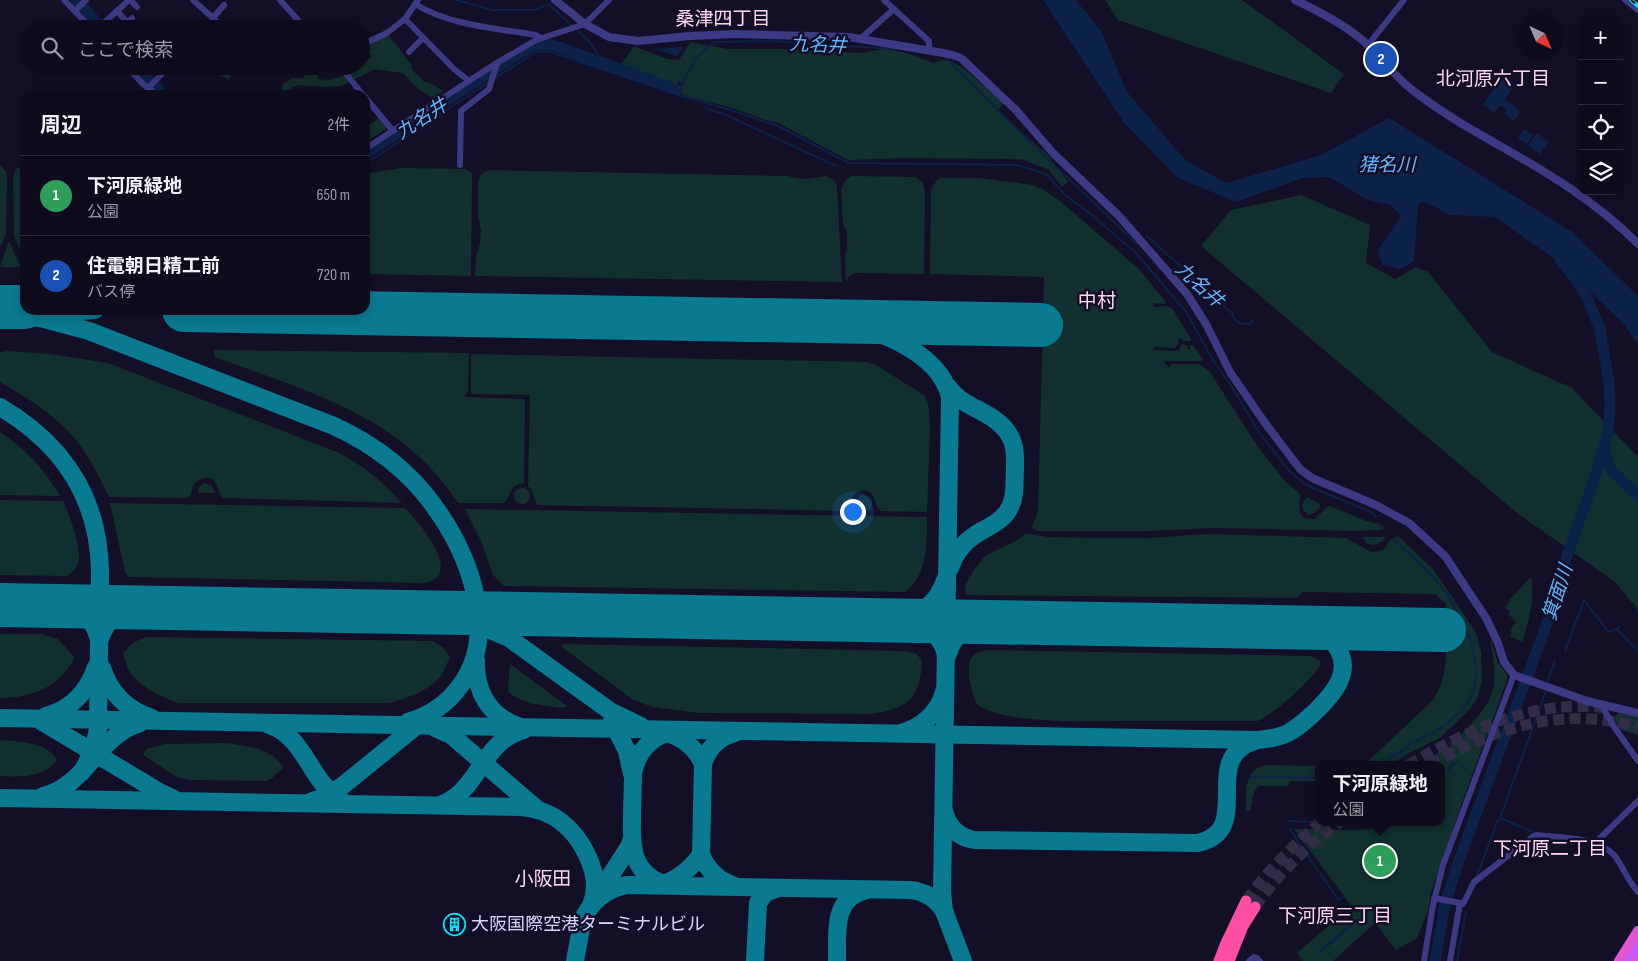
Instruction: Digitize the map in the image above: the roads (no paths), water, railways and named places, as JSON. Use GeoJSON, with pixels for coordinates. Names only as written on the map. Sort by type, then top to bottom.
{"type":"FeatureCollection","features":[{"type":"Feature","properties":{"kind":"highway"},"geometry":{"type":"LineString","coordinates":[[1219,961],[1226,943],[1250,904],[1229,961]]}},
{"type":"Feature","properties":{"kind":"highway"},"geometry":{"type":"LineString","coordinates":[[1619,961],[1638,931]]}},
{"type":"Feature","properties":{"kind":"main road"},"geometry":{"type":"LineString","coordinates":[[1628,961],[1638,945]]}},
{"type":"Feature","properties":{"kind":"street"},"geometry":{"type":"LineString","coordinates":[[64,0],[84,20]]}},
{"type":"Feature","properties":{"kind":"street"},"geometry":{"type":"LineString","coordinates":[[75,11],[86,0]]}},
{"type":"Feature","properties":{"kind":"street"},"geometry":{"type":"LineString","coordinates":[[107,20],[130,0],[138,7]]}},
{"type":"Feature","properties":{"kind":"street"},"geometry":{"type":"LineString","coordinates":[[193,0],[215,20],[224,5]]}},
{"type":"Feature","properties":{"kind":"street"},"geometry":{"type":"LineString","coordinates":[[280,0],[298,20]]}},
{"type":"Feature","properties":{"kind":"street"},"geometry":{"type":"LineString","coordinates":[[555,0],[585,24],[609,37],[638,41],[734,34],[849,37],[929,50],[960,58],[1016,110],[1053,153],[1120,216],[1196,306],[1230,372],[1294,463],[1312,478],[1376,505],[1409,523],[1445,556],[1486,618],[1497,639],[1504,662],[1515,675],[1601,705],[1638,713]]}},
{"type":"Feature","properties":{"kind":"street"},"geometry":{"type":"LineString","coordinates":[[370,146],[497,63],[542,38],[585,24],[609,0]]}},
{"type":"Feature","properties":{"kind":"street"},"geometry":{"type":"LineString","coordinates":[[884,0],[929,41],[929,50]]}},
{"type":"Feature","properties":{"kind":"street"},"geometry":{"type":"LineString","coordinates":[[1295,0],[1331,18],[1368,45],[1414,92],[1460,123],[1580,195],[1618,225],[1638,244]]}},
{"type":"Feature","properties":{"kind":"street"},"geometry":{"type":"LineString","coordinates":[[1368,45],[1404,0]]}},
{"type":"Feature","properties":{"kind":"street"},"geometry":{"type":"LineString","coordinates":[[1624,0],[1638,11]]}},
{"type":"Feature","properties":{"kind":"street"},"geometry":{"type":"LineString","coordinates":[[370,41],[388,32],[405,19],[417,2],[426,11],[445,18],[536,35],[542,38]]}},
{"type":"Feature","properties":{"kind":"street"},"geometry":{"type":"LineString","coordinates":[[860,39],[894,9]]}},
{"type":"Feature","properties":{"kind":"street"},"geometry":{"type":"LineString","coordinates":[[117,11],[125,20]]}},
{"type":"Feature","properties":{"kind":"street"},"geometry":{"type":"LineString","coordinates":[[405,19],[454,69],[469,81]]}},
{"type":"Feature","properties":{"kind":"street"},"geometry":{"type":"LineString","coordinates":[[409,52],[423,38]]}},
{"type":"Feature","properties":{"kind":"street"},"geometry":{"type":"LineString","coordinates":[[460,166],[461,111],[489,89],[497,63]]}},
{"type":"Feature","properties":{"kind":"street"},"geometry":{"type":"LineString","coordinates":[[135,75],[151,90]]}},
{"type":"Feature","properties":{"kind":"street"},"geometry":{"type":"LineString","coordinates":[[148,88],[161,75]]}},
{"type":"Feature","properties":{"kind":"street"},"geometry":{"type":"LineString","coordinates":[[347,75],[359,90]]}},
{"type":"Feature","properties":{"kind":"street"},"geometry":{"type":"LineString","coordinates":[[370,103],[393,131]]}},
{"type":"Feature","properties":{"kind":"street"},"geometry":{"type":"LineString","coordinates":[[1424,961],[1436,899],[1451,844],[1515,675]]}},
{"type":"Feature","properties":{"kind":"street"},"geometry":{"type":"LineString","coordinates":[[1601,705],[1637,762]]}},
{"type":"Feature","properties":{"kind":"street"},"geometry":{"type":"LineString","coordinates":[[1594,844],[1638,801]]}},
{"type":"Feature","properties":{"kind":"street"},"geometry":{"type":"LineString","coordinates":[[1436,899],[1463,904],[1474,882],[1534,836],[1584,839],[1605,847],[1616,857],[1630,884],[1638,892]]}},
{"type":"Feature","properties":{"kind":"street"},"geometry":{"type":"LineString","coordinates":[[1450,961],[1459,903]]}},
{"type":"Feature","properties":{"kind":"street"},"geometry":{"type":"LineString","coordinates":[[1249,961],[1254,957],[1260,961]]}},
{"type":"Feature","properties":{"kind":"water","name":"猪名川"},"geometry":{"type":"Polygon","coordinates":[[[1043,0],[1076,0],[1101,31],[1127,92],[1186,161],[1227,183],[1321,155],[1389,118],[1572,232],[1638,296],[1638,345],[1624,324],[1559,262],[1495,217],[1450,215],[1423,201],[1418,205],[1414,261],[1401,269],[1382,265],[1378,250],[1401,216],[1391,205],[1368,200],[1329,177],[1303,178],[1236,202],[1178,178],[1125,124],[1043,0]]]}},
{"type":"Feature","properties":{"kind":"water"},"geometry":{"type":"Polygon","coordinates":[[[683,47],[677,56],[655,49],[683,47]]]}},
{"type":"Feature","properties":{"kind":"water"},"geometry":{"type":"Polygon","coordinates":[[[1503,77],[1514,85],[1505,99],[1521,111],[1514,121],[1505,114],[1507,110],[1500,105],[1494,113],[1483,104],[1503,77]]]}},
{"type":"Feature","properties":{"kind":"water"},"geometry":{"type":"Polygon","coordinates":[[[1524,129],[1533,135],[1527,144],[1518,138],[1524,129]]]}},
{"type":"Feature","properties":{"kind":"water"},"geometry":{"type":"Polygon","coordinates":[[[1537,133],[1549,142],[1540,154],[1528,145],[1537,133]]]}},
{"type":"Feature","properties":{"kind":"water"},"geometry":{"type":"Polygon","coordinates":[[[1355,920],[1357,922],[1320,954],[1318,952],[1355,920]]]}},
{"type":"Feature","properties":{"kind":"waterway","name":"九名井"},"geometry":{"type":"LineString","coordinates":[[76,0],[95,20]]}},
{"type":"Feature","properties":{"kind":"waterway"},"geometry":{"type":"LineString","coordinates":[[456,0],[492,10],[534,10],[549,4],[572,26]]}},
{"type":"Feature","properties":{"kind":"waterway"},"geometry":{"type":"LineString","coordinates":[[576,29],[589,41],[602,60],[633,73]]}},
{"type":"Feature","properties":{"kind":"waterway"},"geometry":{"type":"LineString","coordinates":[[895,49],[771,41],[714,42],[698,56],[675,94],[778,126],[849,163],[1018,165],[1046,174],[1064,194],[1137,254],[1187,313],[1214,362],[1231,385],[1258,431],[1290,472],[1306,485],[1373,513],[1376,517]]}},
{"type":"Feature","properties":{"kind":"waterway","name":"九名井"},"geometry":{"type":"LineString","coordinates":[[370,151],[517,55],[542,44],[559,47],[677,90]]}},
{"type":"Feature","properties":{"kind":"waterway"},"geometry":{"type":"LineString","coordinates":[[495,78],[536,52],[548,51],[675,94]]}},
{"type":"Feature","properties":{"kind":"waterway","name":"九名井"},"geometry":{"type":"LineString","coordinates":[[945,57],[1031,143],[1136,243]]}},
{"type":"Feature","properties":{"kind":"waterway","name":"九名井"},"geometry":{"type":"LineString","coordinates":[[145,75],[159,90]]}},
{"type":"Feature","properties":{"kind":"waterway"},"geometry":{"type":"LineString","coordinates":[[370,161],[489,82]]}},
{"type":"Feature","properties":{"kind":"waterway"},"geometry":{"type":"LineString","coordinates":[[704,108],[724,114],[836,166]]}},
{"type":"Feature","properties":{"kind":"waterway","name":"九名井"},"geometry":{"type":"LineString","coordinates":[[1147,236],[1232,313],[1236,321],[1250,324],[1253,320]]}},
{"type":"Feature","properties":{"kind":"waterway","name":"箕面川"},"geometry":{"type":"LineString","coordinates":[[1435,961],[1445,904],[1459,860],[1545,629],[1608,432],[1609,383],[1600,329],[1578,282],[1561,261]]}},
{"type":"Feature","properties":{"kind":"waterway"},"geometry":{"type":"LineString","coordinates":[[1604,451],[1611,470],[1638,496]]}},
{"type":"Feature","properties":{"kind":"waterway"},"geometry":{"type":"LineString","coordinates":[[1378,524],[1382,529]]}},
{"type":"Feature","properties":{"kind":"waterway"},"geometry":{"type":"LineString","coordinates":[[1394,540],[1436,580],[1455,607],[1470,640],[1476,675],[1473,692],[1462,710],[1430,735],[1406,747],[1402,752],[1402,757]]}},
{"type":"Feature","properties":{"kind":"waterway"},"geometry":{"type":"LineString","coordinates":[[1565,651],[1584,600],[1608,631],[1617,629]]}},
{"type":"Feature","properties":{"kind":"waterway"},"geometry":{"type":"LineString","coordinates":[[1619,627],[1617,629],[1638,651]]}},
{"type":"Feature","properties":{"kind":"waterway"},"geometry":{"type":"LineString","coordinates":[[1547,683],[1555,661]]}},
{"type":"Feature","properties":{"kind":"waterway"},"geometry":{"type":"LineString","coordinates":[[1535,833],[1500,818],[1546,691]]}},
{"type":"Feature","properties":{"kind":"waterway"},"geometry":{"type":"LineString","coordinates":[[1389,761],[1391,756],[1403,750]]}},
{"type":"Feature","properties":{"kind":"waterway"},"geometry":{"type":"LineString","coordinates":[[1448,772],[1452,765],[1456,763]]}},
{"type":"Feature","properties":{"kind":"waterway"},"geometry":{"type":"LineString","coordinates":[[1460,764],[1466,769]]}},
{"type":"Feature","properties":{"kind":"waterway"},"geometry":{"type":"LineString","coordinates":[[1250,777],[1315,778]]}},
{"type":"Feature","properties":{"kind":"waterway"},"geometry":{"type":"LineString","coordinates":[[1476,878],[1498,820]]}},
{"type":"Feature","properties":{"kind":"waterway"},"geometry":{"type":"LineString","coordinates":[[1289,821],[1315,822]]}},
{"type":"Feature","properties":{"kind":"waterway"},"geometry":{"type":"LineString","coordinates":[[1290,828],[1338,900],[1343,897]]}},
{"type":"Feature","properties":{"kind":"waterway"},"geometry":{"type":"LineString","coordinates":[[1457,961],[1466,912]]}},
{"type":"Feature","properties":{"kind":"tunnel"},"geometry":{"type":"LineString","coordinates":[[1415,761],[1480,728],[1529,712],[1581,706],[1609,708]]}},
{"type":"Feature","properties":{"kind":"tunnel"},"geometry":{"type":"LineString","coordinates":[[1438,761],[1480,740],[1531,724],[1556,720],[1583,719],[1610,721],[1638,727]]}},
{"type":"Feature","properties":{"kind":"tunnel"},"geometry":{"type":"LineString","coordinates":[[1246,901],[1281,859],[1316,826]]}},
{"type":"Feature","properties":{"kind":"tunnel"},"geometry":{"type":"LineString","coordinates":[[1255,907],[1294,861],[1335,826]]}},
{"type":"Feature","properties":{"kind":"railway"},"geometry":{"type":"LineString","coordinates":[[1631,0],[1638,6]]}},
{"type":"Feature","properties":{"kind":"place","name":"住電朝日精工前"},"geometry":{"type":"Point","coordinates":[1381,59]}},
{"type":"Feature","properties":{"kind":"place","name":"下河原緑地"},"geometry":{"type":"Point","coordinates":[1380,861]}},
{"type":"Feature","properties":{"kind":"place","name":"大阪国際空港ターミナルビル"},"geometry":{"type":"Point","coordinates":[455,924]}},
{"type":"Feature","properties":{"kind":"district","name":"桑津四丁目"},"geometry":{"type":"Point","coordinates":[723,18]}},
{"type":"Feature","properties":{"kind":"district","name":"北河原六丁目"},"geometry":{"type":"Point","coordinates":[1493,78]}},
{"type":"Feature","properties":{"kind":"district","name":"中村"},"geometry":{"type":"Point","coordinates":[1097,300]}},
{"type":"Feature","properties":{"kind":"district","name":"下河原二丁目"},"geometry":{"type":"Point","coordinates":[1550,848]}},
{"type":"Feature","properties":{"kind":"district","name":"小阪田"},"geometry":{"type":"Point","coordinates":[543,878]}},
{"type":"Feature","properties":{"kind":"district","name":"下河原三丁目"},"geometry":{"type":"Point","coordinates":[1335,915]}}]}
